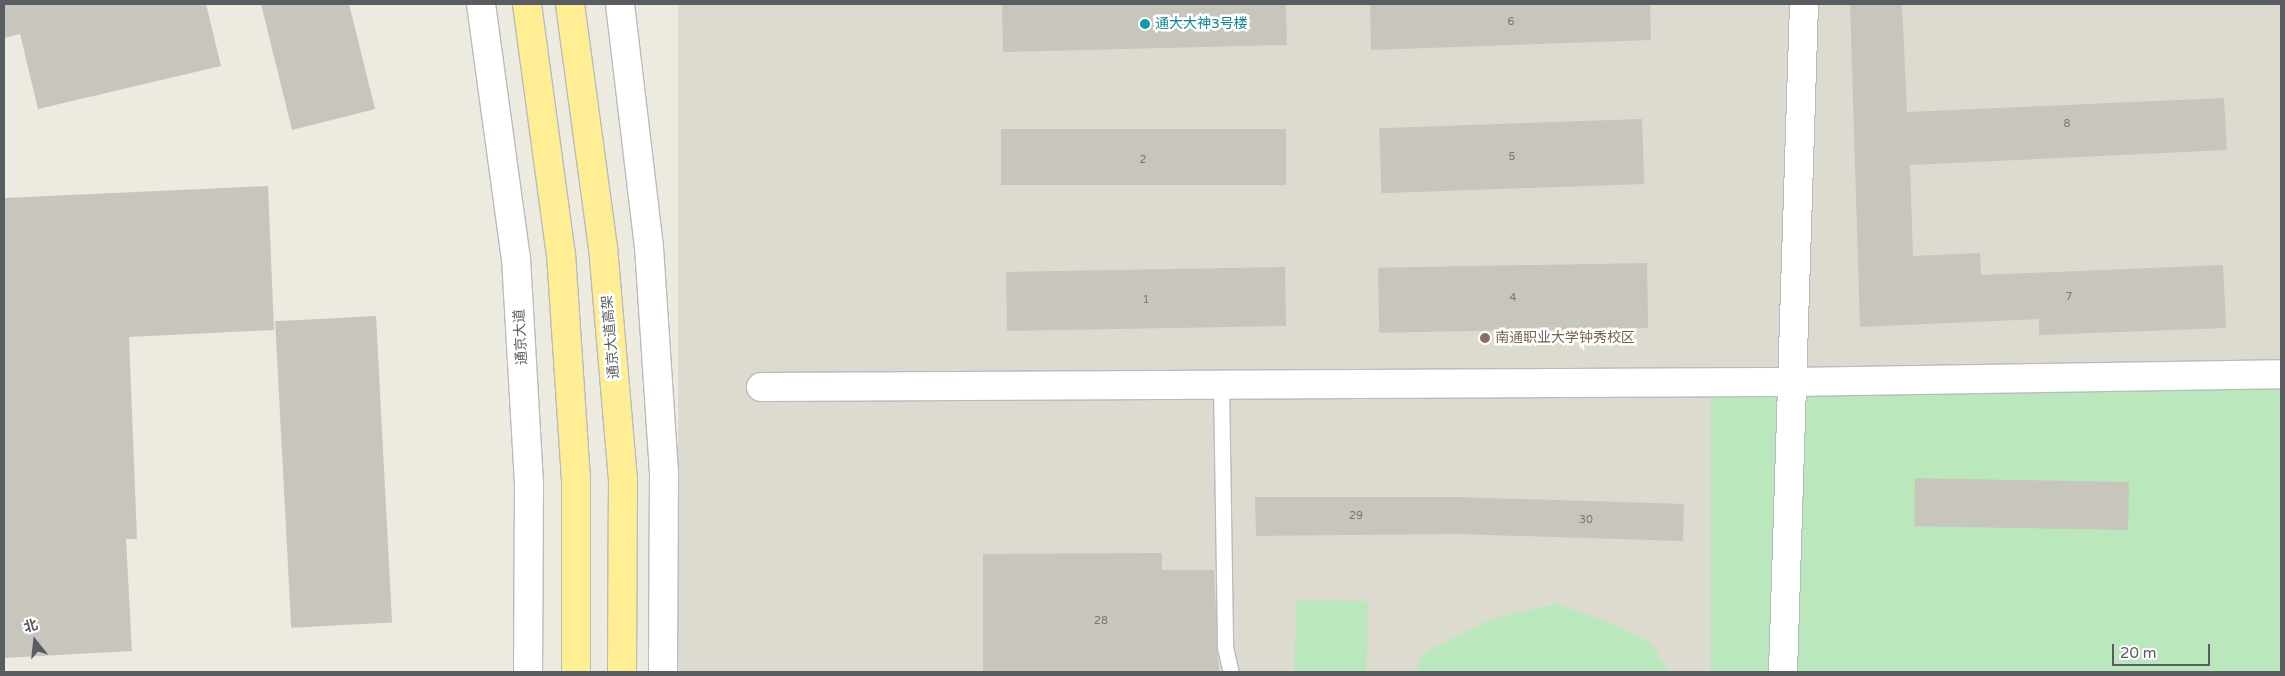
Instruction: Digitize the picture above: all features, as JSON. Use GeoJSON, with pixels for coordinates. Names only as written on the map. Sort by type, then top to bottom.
{"type":"FeatureCollection","features":[{"type":"Feature","properties":{"kind":"highway"},"geometry":{"type":"LineString","coordinates":[[527,4],[562,254],[576,480],[576,672]]}},
{"type":"Feature","properties":{"kind":"highway","name":"通京大道高架"},"geometry":{"type":"LineString","coordinates":[[570,4],[603,247],[623,478],[622,672]]}},
{"type":"Feature","properties":{"kind":"street","name":"通京大道"},"geometry":{"type":"LineString","coordinates":[[481,4],[516,258],[530,486],[528,672]]}},
{"type":"Feature","properties":{"kind":"street"},"geometry":{"type":"LineString","coordinates":[[620,4],[649,246],[661,434],[663,672]]}},
{"type":"Feature","properties":{"kind":"street"},"geometry":{"type":"LineString","coordinates":[[1783,672],[1804,4]]}},
{"type":"Feature","properties":{"kind":"street"},"geometry":{"type":"LineString","coordinates":[[761,386],[1792,382],[2281,374]]}},
{"type":"Feature","properties":{"kind":"lane"},"geometry":{"type":"LineString","coordinates":[[1221,384],[1225,647],[1231,672]]}},
{"type":"Feature","properties":{"kind":"shaded area","name":"南通职业大学钟秀校区"},"geometry":{"type":"Polygon","coordinates":[[[678,4],[2281,4],[2281,672],[678,672],[678,4]]]}},
{"type":"Feature","properties":{"kind":"green space"},"geometry":{"type":"Polygon","coordinates":[[[1711,374],[2281,374],[2281,672],[1711,672],[1711,374]]]}},
{"type":"Feature","properties":{"kind":"green space"},"geometry":{"type":"Polygon","coordinates":[[[1296,600],[1368,601],[1367,672],[1295,672],[1296,600]]]}},
{"type":"Feature","properties":{"kind":"green space"},"geometry":{"type":"Polygon","coordinates":[[[1557,604],[1611,623],[1651,643],[1669,672],[1415,672],[1425,652],[1491,619],[1557,604]]]}},
{"type":"Feature","properties":{"kind":"building"},"geometry":{"type":"Polygon","coordinates":[[[4,4],[206,4],[221,66],[38,109],[20,34],[4,38],[4,4]]]}},
{"type":"Feature","properties":{"kind":"building"},"geometry":{"type":"Polygon","coordinates":[[[261,4],[349,4],[375,109],[292,130],[261,4]]]}},
{"type":"Feature","properties":{"kind":"building","name":"通大大神3号楼"},"geometry":{"type":"Polygon","coordinates":[[[1002,4],[1286,4],[1287,45],[1003,52],[1002,4]]]}},
{"type":"Feature","properties":{"kind":"building"},"geometry":{"type":"Polygon","coordinates":[[[1370,4],[1650,4],[1651,40],[1371,50],[1370,4]]]}},
{"type":"Feature","properties":{"kind":"building"},"geometry":{"type":"Polygon","coordinates":[[[1850,4],[1902,4],[1907,112],[2224,98],[2227,150],[1910,165],[1913,256],[1980,253],[1981,275],[2223,265],[2226,328],[2039,335],[2039,319],[1860,327],[1850,4]]]}},
{"type":"Feature","properties":{"kind":"building"},"geometry":{"type":"Polygon","coordinates":[[[1642,119],[1644,184],[1381,193],[1379,128],[1642,119]]]}},
{"type":"Feature","properties":{"kind":"building"},"geometry":{"type":"Polygon","coordinates":[[[1001,129],[1286,129],[1286,185],[1001,185],[1001,129]]]}},
{"type":"Feature","properties":{"kind":"building"},"geometry":{"type":"Polygon","coordinates":[[[268,186],[274,330],[129,337],[137,539],[126,539],[132,651],[4,658],[4,198],[268,186]]]}},
{"type":"Feature","properties":{"kind":"building"},"geometry":{"type":"Polygon","coordinates":[[[1647,263],[1648,328],[1379,333],[1378,268],[1647,263]]]}},
{"type":"Feature","properties":{"kind":"building"},"geometry":{"type":"Polygon","coordinates":[[[1285,267],[1286,326],[1007,331],[1006,272],[1285,267]]]}},
{"type":"Feature","properties":{"kind":"building"},"geometry":{"type":"Polygon","coordinates":[[[376,316],[392,623],[291,628],[275,321],[376,316]]]}},
{"type":"Feature","properties":{"kind":"building"},"geometry":{"type":"Polygon","coordinates":[[[1915,478],[2129,482],[2128,530],[1914,526],[1915,478]]]}},
{"type":"Feature","properties":{"kind":"building"},"geometry":{"type":"Polygon","coordinates":[[[1255,497],[1457,497],[1684,504],[1683,541],[1457,534],[1256,536],[1255,497]]]}},
{"type":"Feature","properties":{"kind":"building"},"geometry":{"type":"Polygon","coordinates":[[[1162,553],[1162,570],[1214,570],[1219,672],[983,672],[983,554],[1162,553]]]}},
{"type":"Feature","properties":{"kind":"place","name":"通大大神3号楼"},"geometry":{"type":"Point","coordinates":[1145,24]}},
{"type":"Feature","properties":{"kind":"place","name":"南通职业大学钟秀校区"},"geometry":{"type":"Point","coordinates":[1485,338]}}]}
